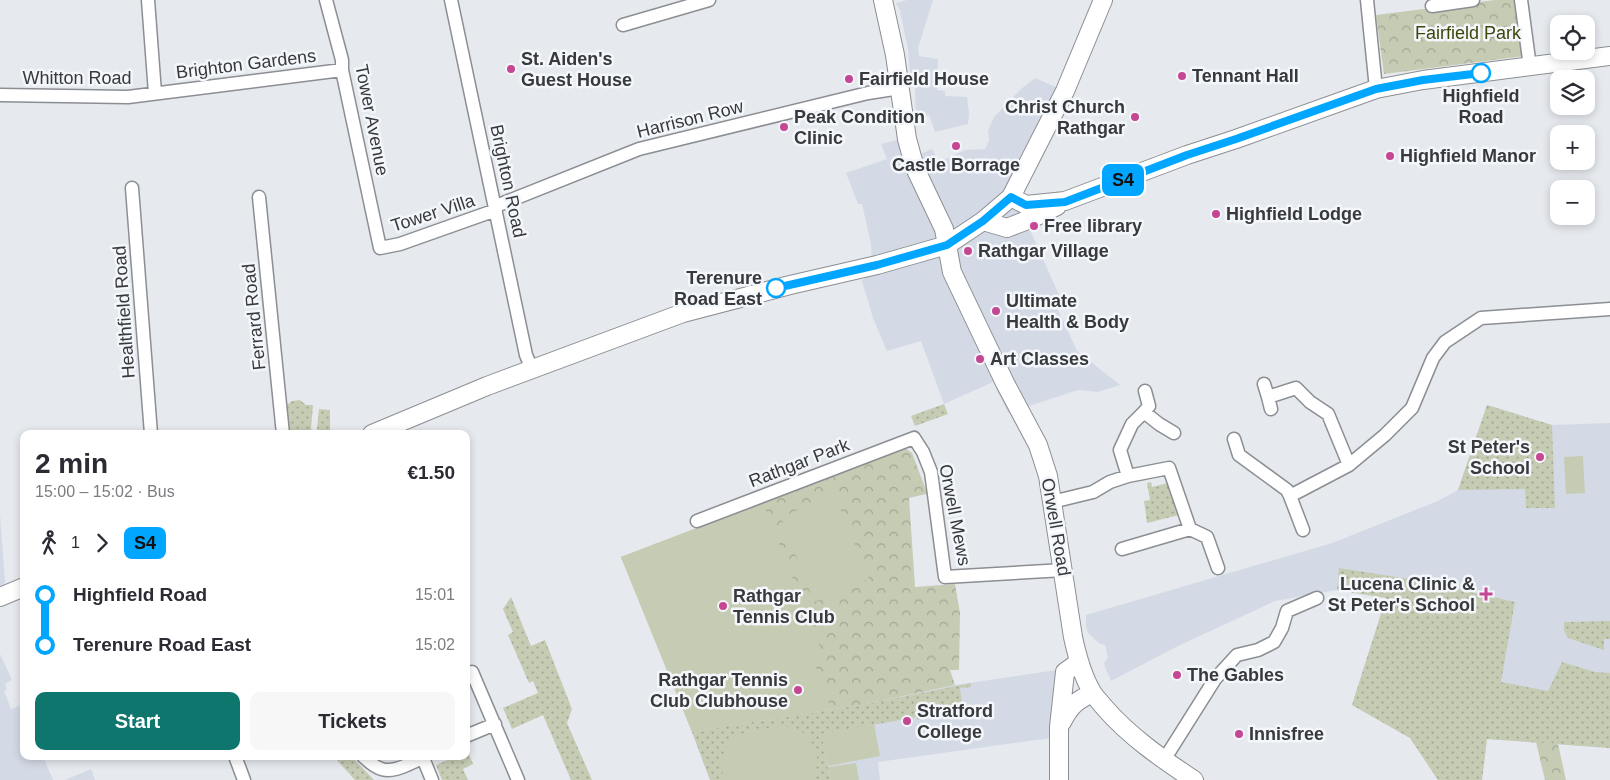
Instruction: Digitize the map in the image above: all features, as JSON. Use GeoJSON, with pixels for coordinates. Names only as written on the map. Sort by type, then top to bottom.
{"type":"FeatureCollection","features":[{"type":"Feature","properties":{"kind":"street"},"geometry":{"type":"LineString","coordinates":[[148,0],[155,93]]}},
{"type":"Feature","properties":{"kind":"street","name":"Tower Avenue"},"geometry":{"type":"LineString","coordinates":[[326,0],[342,60],[342,70],[380,248]]}},
{"type":"Feature","properties":{"kind":"street","name":"Brighton Road"},"geometry":{"type":"LineString","coordinates":[[450,0],[526,355],[532,369]]}},
{"type":"Feature","properties":{"kind":"street"},"geometry":{"type":"LineString","coordinates":[[623,25],[709,0]]}},
{"type":"Feature","properties":{"kind":"street","name":"Orwell Road"},"geometry":{"type":"LineString","coordinates":[[884,0],[910,150],[916,168],[944,229],[952,272],[1005,383],[1038,445],[1048,476],[1073,637],[1079,662],[1092,693],[1110,714],[1164,760],[1194,780]]}},
{"type":"Feature","properties":{"kind":"street"},"geometry":{"type":"LineString","coordinates":[[382,430],[487,386],[684,313],[790,285],[877,265],[947,245],[983,221],[1011,197],[1065,91],[1103,0]]}},
{"type":"Feature","properties":{"kind":"street"},"geometry":{"type":"LineString","coordinates":[[1367,0],[1376,89]]}},
{"type":"Feature","properties":{"kind":"street"},"geometry":{"type":"LineString","coordinates":[[1432,6],[1473,0]]}},
{"type":"Feature","properties":{"kind":"street"},"geometry":{"type":"LineString","coordinates":[[1521,0],[1530,67]]}},
{"type":"Feature","properties":{"kind":"street"},"geometry":{"type":"LineString","coordinates":[[983,221],[1007,228],[1035,218],[1065,202],[1187,155],[1376,89],[1430,79],[1610,56]]}},
{"type":"Feature","properties":{"kind":"street","name":"Brighton Gardens"},"geometry":{"type":"LineString","coordinates":[[155,93],[342,70]]}},
{"type":"Feature","properties":{"kind":"street","name":"Harrison Row"},"geometry":{"type":"LineString","coordinates":[[496,208],[639,148],[868,92],[900,88]]}},
{"type":"Feature","properties":{"kind":"street","name":"Whitton Road"},"geometry":{"type":"LineString","coordinates":[[0,96],[128,97],[155,93]]}},
{"type":"Feature","properties":{"kind":"street","name":"Healthfield Road"},"geometry":{"type":"LineString","coordinates":[[132,188],[151,430]]}},
{"type":"Feature","properties":{"kind":"street","name":"Ferrard Road"},"geometry":{"type":"LineString","coordinates":[[259,197],[284,430]]}},
{"type":"Feature","properties":{"kind":"street"},"geometry":{"type":"LineString","coordinates":[[1011,197],[1026,205],[1065,202]]}},
{"type":"Feature","properties":{"kind":"street","name":"Tower Villa"},"geometry":{"type":"LineString","coordinates":[[380,248],[400,244],[496,208]]}},
{"type":"Feature","properties":{"kind":"street"},"geometry":{"type":"LineString","coordinates":[[1290,496],[1349,465],[1384,435],[1412,408],[1433,358],[1445,342],[1481,318],[1610,309]]}},
{"type":"Feature","properties":{"kind":"street"},"geometry":{"type":"LineString","coordinates":[[1264,384],[1269,403],[1296,388],[1310,402],[1328,414],[1349,465]]}},
{"type":"Feature","properties":{"kind":"street"},"geometry":{"type":"LineString","coordinates":[[1128,476],[1120,450],[1132,424],[1150,406],[1145,391]]}},
{"type":"Feature","properties":{"kind":"street"},"geometry":{"type":"LineString","coordinates":[[1144,412],[1174,433]]}},
{"type":"Feature","properties":{"kind":"street","name":"Rathgar Park"},"geometry":{"type":"LineString","coordinates":[[696,521],[914,438]]}},
{"type":"Feature","properties":{"kind":"street","name":"Orwell Mews"},"geometry":{"type":"LineString","coordinates":[[914,438],[923,452],[931,472],[946,577],[1064,570]]}},
{"type":"Feature","properties":{"kind":"street"},"geometry":{"type":"LineString","coordinates":[[1234,439],[1239,454],[1286,490],[1303,530]]}},
{"type":"Feature","properties":{"kind":"street"},"geometry":{"type":"LineString","coordinates":[[1052,502],[1093,492],[1110,482],[1128,476],[1169,468],[1190,529]]}},
{"type":"Feature","properties":{"kind":"street"},"geometry":{"type":"LineString","coordinates":[[1122,549],[1190,529],[1207,537],[1218,568]]}},
{"type":"Feature","properties":{"kind":"street"},"geometry":{"type":"LineString","coordinates":[[0,597],[20,589]]}},
{"type":"Feature","properties":{"kind":"street"},"geometry":{"type":"LineString","coordinates":[[1164,760],[1215,679],[1226,667],[1238,655],[1258,650],[1274,642],[1282,628],[1287,611],[1317,598]]}},
{"type":"Feature","properties":{"kind":"street"},"geometry":{"type":"LineString","coordinates":[[1058,780],[1059,727],[1065,672],[1079,662]]}},
{"type":"Feature","properties":{"kind":"street"},"geometry":{"type":"LineString","coordinates":[[472,672],[518,780]]}},
{"type":"Feature","properties":{"kind":"street"},"geometry":{"type":"LineString","coordinates":[[1059,727],[1068,709],[1079,699],[1092,693]]}},
{"type":"Feature","properties":{"kind":"street"},"geometry":{"type":"LineString","coordinates":[[470,734],[495,724]]}},
{"type":"Feature","properties":{"kind":"street"},"geometry":{"type":"LineString","coordinates":[[236,760],[244,780]]}},
{"type":"Feature","properties":{"kind":"street"},"geometry":{"type":"LineString","coordinates":[[367,760],[382,770],[400,768],[417,760]]}},
{"type":"Feature","properties":{"kind":"street"},"geometry":{"type":"LineString","coordinates":[[425,760],[432,780]]}},
{"type":"Feature","properties":{"kind":"shaded area"},"geometry":{"type":"Polygon","coordinates":[[[907,0],[933,0],[918,48],[919,56],[938,59],[937,90],[945,91],[945,96],[967,97],[968,124],[935,132],[929,115],[916,120],[915,87],[911,87],[908,49],[900,11],[896,3],[907,0]]]}},
{"type":"Feature","properties":{"kind":"shaded area"},"geometry":{"type":"Polygon","coordinates":[[[1035,78],[1065,91],[1011,197],[1028,218],[1030,230],[1060,297],[1054,301],[1077,351],[1120,385],[1098,392],[1078,390],[1008,413],[993,382],[944,404],[921,341],[887,351],[873,318],[862,281],[872,267],[871,244],[862,204],[858,204],[846,173],[887,159],[881,144],[897,140],[903,153],[920,154],[932,149],[939,162],[965,150],[985,149],[989,141],[988,131],[994,117],[1021,89],[1035,78]]]}},
{"type":"Feature","properties":{"kind":"shaded area","name":"Lucena Clinic & St Peter's School"},"geometry":{"type":"Polygon","coordinates":[[[1487,405],[1552,425],[1610,423],[1610,748],[1487,739],[1482,780],[1438,780],[1410,738],[1352,705],[1386,598],[1337,590],[1275,601],[1178,646],[1111,681],[1104,663],[1108,658],[1105,645],[1100,644],[1088,633],[1086,615],[1332,543],[1438,501],[1458,490],[1487,405]]]}},
{"type":"Feature","properties":{"kind":"shaded area"},"geometry":{"type":"Polygon","coordinates":[[[0,515],[5,582],[4,586],[0,587],[0,515]]]}},
{"type":"Feature","properties":{"kind":"shaded area"},"geometry":{"type":"Polygon","coordinates":[[[0,654],[12,680],[5,684],[7,689],[4,691],[11,709],[20,706],[20,760],[45,760],[53,780],[0,780],[0,654]]]}},
{"type":"Feature","properties":{"kind":"shaded area","name":"Stratford College"},"geometry":{"type":"Polygon","coordinates":[[[1057,670],[1051,738],[878,762],[880,780],[710,780],[692,732],[871,703],[955,685],[1057,670]]]}},
{"type":"Feature","properties":{"kind":"shaded area"},"geometry":{"type":"Polygon","coordinates":[[[91,769],[95,780],[65,780],[91,769]]]}},
{"type":"Feature","properties":{"kind":"green space","name":"Fairfield Park"},"geometry":{"type":"Polygon","coordinates":[[[1495,0],[1518,0],[1525,56],[1384,74],[1376,15],[1495,0]]]}},
{"type":"Feature","properties":{"kind":"green space"},"geometry":{"type":"Polygon","coordinates":[[[300,400],[306,405],[313,405],[312,430],[290,430],[287,405],[292,401],[300,400]]]}},
{"type":"Feature","properties":{"kind":"green space"},"geometry":{"type":"Polygon","coordinates":[[[944,404],[948,414],[915,426],[911,416],[944,404]]]}},
{"type":"Feature","properties":{"kind":"green space"},"geometry":{"type":"Polygon","coordinates":[[[1487,405],[1552,425],[1555,508],[1526,508],[1525,489],[1458,490],[1487,405]]]}},
{"type":"Feature","properties":{"kind":"green space"},"geometry":{"type":"Polygon","coordinates":[[[319,409],[330,410],[330,430],[317,429],[319,409]]]}},
{"type":"Feature","properties":{"kind":"green space"},"geometry":{"type":"Polygon","coordinates":[[[905,448],[912,453],[931,498],[926,494],[909,498],[915,587],[955,584],[960,613],[959,670],[950,670],[955,685],[871,703],[692,732],[621,557],[905,448]]]}},
{"type":"Feature","properties":{"kind":"green space"},"geometry":{"type":"Polygon","coordinates":[[[1583,456],[1585,493],[1566,494],[1564,457],[1583,456]]]}},
{"type":"Feature","properties":{"kind":"green space"},"geometry":{"type":"Polygon","coordinates":[[[1151,482],[1152,487],[1168,483],[1179,515],[1147,523],[1144,501],[1150,500],[1147,483],[1151,482]]]}},
{"type":"Feature","properties":{"kind":"green space"},"geometry":{"type":"Polygon","coordinates":[[[835,496],[869,579],[814,602],[781,517],[835,496]]]}},
{"type":"Feature","properties":{"kind":"green space","name":"Rathgar Tennis Club"},"geometry":{"type":"Polygon","coordinates":[[[763,503],[823,655],[813,659],[831,709],[692,732],[621,557],[763,503]]]}},
{"type":"Feature","properties":{"kind":"green space"},"geometry":{"type":"Polygon","coordinates":[[[1339,568],[1422,581],[1515,602],[1501,682],[1548,691],[1562,662],[1595,672],[1610,673],[1610,748],[1487,739],[1482,780],[1438,780],[1410,738],[1352,705],[1386,598],[1337,590],[1339,568]]]}},
{"type":"Feature","properties":{"kind":"green space"},"geometry":{"type":"Polygon","coordinates":[[[511,597],[531,646],[545,640],[572,709],[567,723],[592,780],[571,780],[543,715],[512,729],[503,708],[538,693],[533,681],[529,683],[508,635],[513,632],[503,609],[511,597]]]}},
{"type":"Feature","properties":{"kind":"green space"},"geometry":{"type":"Polygon","coordinates":[[[1610,621],[1610,639],[1604,639],[1604,650],[1568,638],[1564,630],[1564,622],[1610,621]]]}},
{"type":"Feature","properties":{"kind":"green space"},"geometry":{"type":"Polygon","coordinates":[[[971,683],[971,687],[960,688],[963,712],[917,720],[917,717],[822,734],[830,780],[710,780],[692,732],[871,703],[971,683]]]}},
{"type":"Feature","properties":{"kind":"green space"},"geometry":{"type":"Polygon","coordinates":[[[874,724],[880,756],[828,766],[821,734],[874,724]]]}},
{"type":"Feature","properties":{"kind":"green space"},"geometry":{"type":"Polygon","coordinates":[[[781,726],[795,728],[808,736],[816,750],[818,763],[812,780],[725,780],[722,760],[728,745],[734,739],[755,730],[781,726]]]}},
{"type":"Feature","properties":{"kind":"green space"},"geometry":{"type":"Polygon","coordinates":[[[1536,742],[1558,744],[1566,780],[1545,780],[1536,742]]]}},
{"type":"Feature","properties":{"kind":"green space"},"geometry":{"type":"Polygon","coordinates":[[[470,757],[473,764],[463,769],[468,780],[442,780],[436,765],[448,760],[470,760],[470,757]]]}},
{"type":"Feature","properties":{"kind":"green space"},"geometry":{"type":"Polygon","coordinates":[[[337,760],[355,760],[374,780],[355,780],[337,760]]]}},
{"type":"Feature","properties":{"kind":"green space"},"geometry":{"type":"Polygon","coordinates":[[[856,763],[859,780],[830,780],[828,767],[856,763]]]}},
{"type":"Feature","properties":{"kind":"bus line","name":"S4"},"geometry":{"type":"LineString","coordinates":[[776,288],[877,265],[947,245],[983,221],[1011,197],[1026,205],[1065,202],[1187,155],[1376,89],[1423,80],[1481,73]]}},
{"type":"Feature","properties":{"kind":"place","name":"St. Aiden's Guest House"},"geometry":{"type":"Point","coordinates":[511,69]}},
{"type":"Feature","properties":{"kind":"place","name":"Highfield Road"},"geometry":{"type":"Point","coordinates":[1481,73]}},
{"type":"Feature","properties":{"kind":"place","name":"Tennant Hall"},"geometry":{"type":"Point","coordinates":[1182,76]}},
{"type":"Feature","properties":{"kind":"place","name":"Fairfield House"},"geometry":{"type":"Point","coordinates":[849,79]}},
{"type":"Feature","properties":{"kind":"place","name":"Christ Church Rathgar"},"geometry":{"type":"Point","coordinates":[1135,117]}},
{"type":"Feature","properties":{"kind":"place","name":"Peak Condition Clinic"},"geometry":{"type":"Point","coordinates":[784,127]}},
{"type":"Feature","properties":{"kind":"place","name":"Castle Borrage"},"geometry":{"type":"Point","coordinates":[956,146]}},
{"type":"Feature","properties":{"kind":"place","name":"Highfield Manor"},"geometry":{"type":"Point","coordinates":[1390,156]}},
{"type":"Feature","properties":{"kind":"place","name":"Highfield Lodge"},"geometry":{"type":"Point","coordinates":[1216,214]}},
{"type":"Feature","properties":{"kind":"place","name":"Free library"},"geometry":{"type":"Point","coordinates":[1034,226]}},
{"type":"Feature","properties":{"kind":"place","name":"Rathgar Village"},"geometry":{"type":"Point","coordinates":[968,251]}},
{"type":"Feature","properties":{"kind":"place","name":"Terenure Road East"},"geometry":{"type":"Point","coordinates":[776,288]}},
{"type":"Feature","properties":{"kind":"place","name":"Ultimate Health & Body"},"geometry":{"type":"Point","coordinates":[996,311]}},
{"type":"Feature","properties":{"kind":"place","name":"Art Classes"},"geometry":{"type":"Point","coordinates":[980,359]}},
{"type":"Feature","properties":{"kind":"place","name":"St Peter's School"},"geometry":{"type":"Point","coordinates":[1540,457]}},
{"type":"Feature","properties":{"kind":"place","name":"Lucena Clinic & St Peter's School"},"geometry":{"type":"Point","coordinates":[1486,594]}},
{"type":"Feature","properties":{"kind":"place","name":"Rathgar Tennis Club"},"geometry":{"type":"Point","coordinates":[723,606]}},
{"type":"Feature","properties":{"kind":"place","name":"The Gables"},"geometry":{"type":"Point","coordinates":[1177,675]}},
{"type":"Feature","properties":{"kind":"place","name":"Rathgar Tennis Club Clubhouse"},"geometry":{"type":"Point","coordinates":[798,690]}},
{"type":"Feature","properties":{"kind":"place","name":"Stratford College"},"geometry":{"type":"Point","coordinates":[907,721]}},
{"type":"Feature","properties":{"kind":"place","name":"Innisfree"},"geometry":{"type":"Point","coordinates":[1239,734]}}]}
